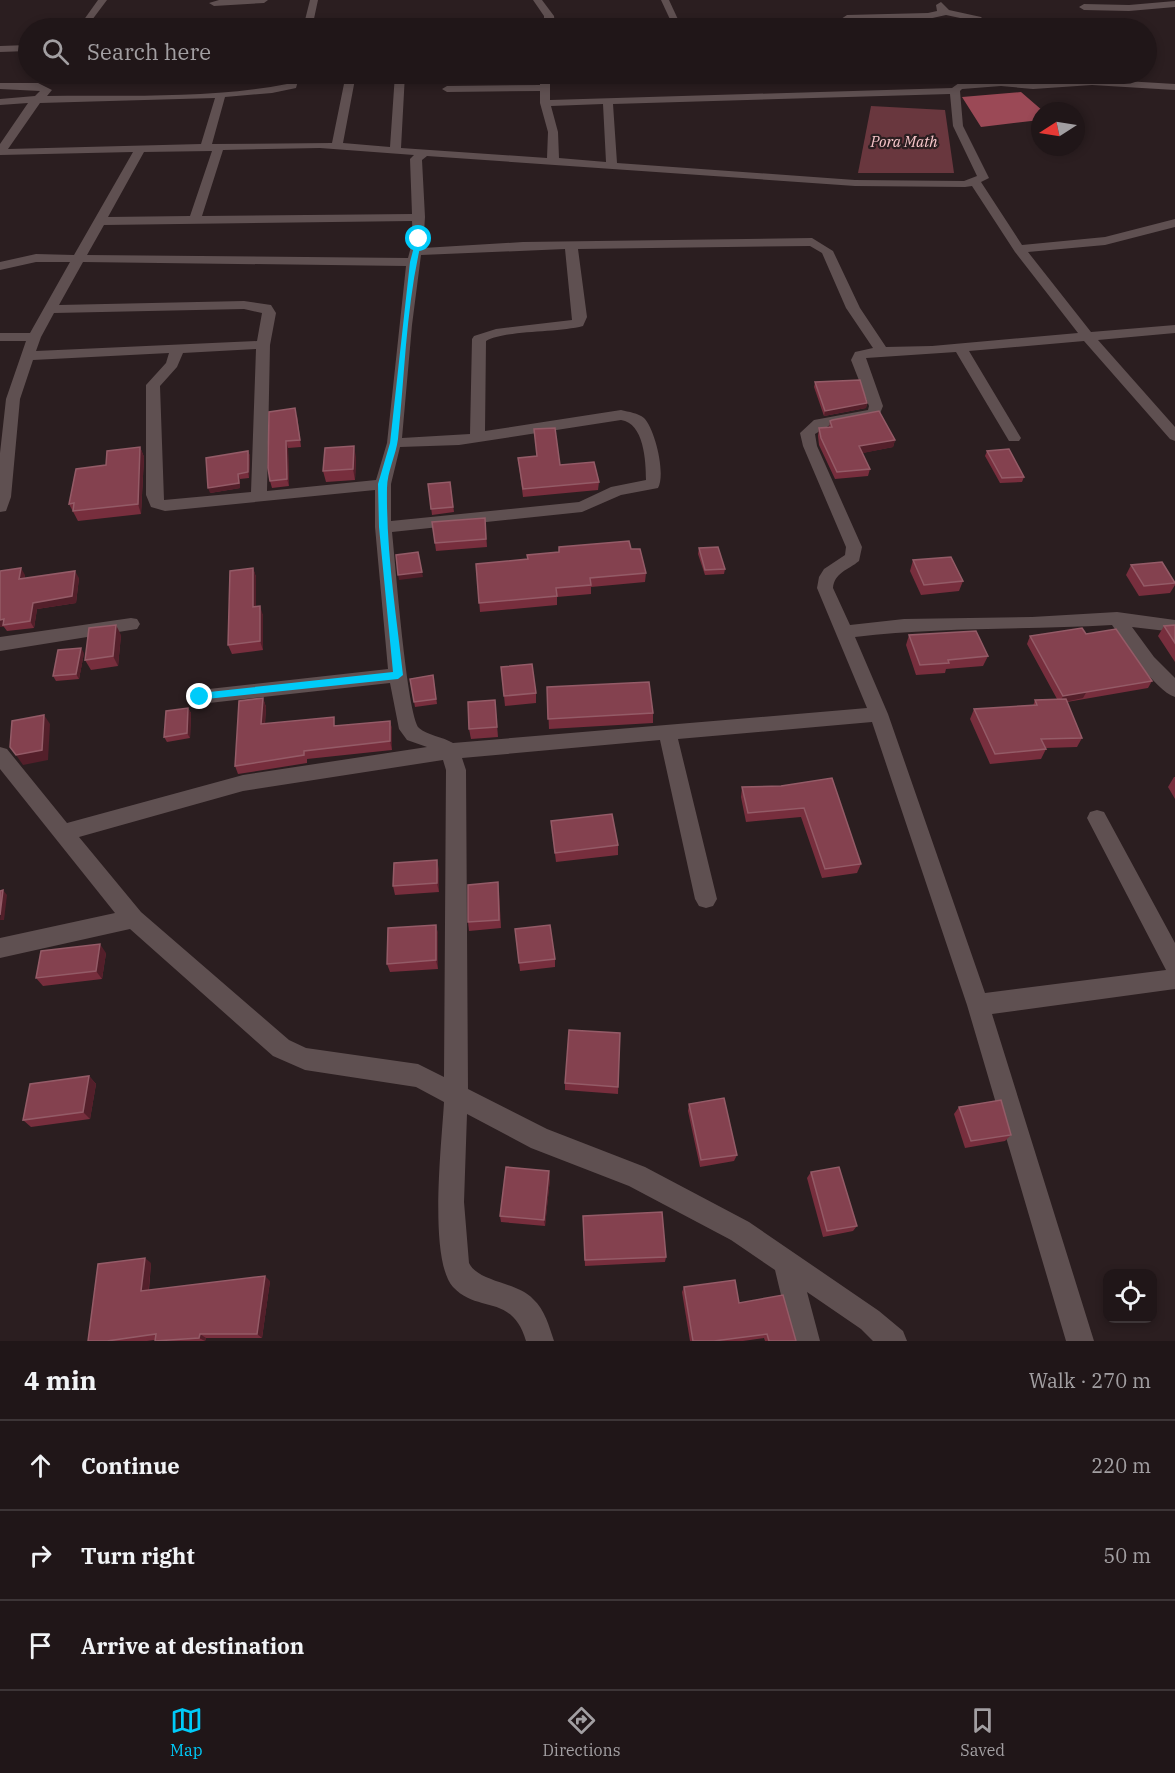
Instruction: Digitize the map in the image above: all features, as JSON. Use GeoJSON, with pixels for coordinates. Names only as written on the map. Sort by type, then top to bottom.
{"type":"FeatureCollection","features":[{"type":"Feature","properties":{"kind":"street"},"geometry":{"type":"LineString","coordinates":[[90,18],[103,0]]}},
{"type":"Feature","properties":{"kind":"street"},"geometry":{"type":"LineString","coordinates":[[214,3],[264,0]]}},
{"type":"Feature","properties":{"kind":"street"},"geometry":{"type":"LineString","coordinates":[[310,18],[314,0]]}},
{"type":"Feature","properties":{"kind":"street"},"geometry":{"type":"LineString","coordinates":[[537,0],[549,18]]}},
{"type":"Feature","properties":{"kind":"street"},"geometry":{"type":"LineString","coordinates":[[665,0],[673,18]]}},
{"type":"Feature","properties":{"kind":"street"},"geometry":{"type":"LineString","coordinates":[[942,0],[940,9],[945,12],[973,18]]}},
{"type":"Feature","properties":{"kind":"street"},"geometry":{"type":"LineString","coordinates":[[1084,7],[1137,8],[1175,4]]}},
{"type":"Feature","properties":{"kind":"street"},"geometry":{"type":"LineString","coordinates":[[848,18],[928,16],[945,12]]}},
{"type":"Feature","properties":{"kind":"street"},"geometry":{"type":"LineString","coordinates":[[0,49],[18,48]]}},
{"type":"Feature","properties":{"kind":"street"},"geometry":{"type":"LineString","coordinates":[[0,102],[38,99],[167,98],[284,88],[292,84]]}},
{"type":"Feature","properties":{"kind":"street"},"geometry":{"type":"LineString","coordinates":[[337,146],[349,84]]}},
{"type":"Feature","properties":{"kind":"street"},"geometry":{"type":"LineString","coordinates":[[395,151],[399,84]]}},
{"type":"Feature","properties":{"kind":"street"},"geometry":{"type":"LineString","coordinates":[[545,84],[545,103],[553,132],[553,161]]}},
{"type":"Feature","properties":{"kind":"street"},"geometry":{"type":"LineString","coordinates":[[0,152],[219,146],[337,146],[855,183],[975,182],[983,178],[983,173],[958,126],[955,92],[959,86],[974,84]]}},
{"type":"Feature","properties":{"kind":"street"},"geometry":{"type":"LineString","coordinates":[[1026,84],[1033,86],[1062,84]]}},
{"type":"Feature","properties":{"kind":"street"},"geometry":{"type":"LineString","coordinates":[[1125,84],[1175,87]]}},
{"type":"Feature","properties":{"kind":"street"},"geometry":{"type":"LineString","coordinates":[[0,86],[44,87],[47,90],[0,152]]}},
{"type":"Feature","properties":{"kind":"street"},"geometry":{"type":"LineString","coordinates":[[447,89],[545,88]]}},
{"type":"Feature","properties":{"kind":"street"},"geometry":{"type":"LineString","coordinates":[[545,103],[955,92]]}},
{"type":"Feature","properties":{"kind":"street"},"geometry":{"type":"LineString","coordinates":[[206,147],[221,93]]}},
{"type":"Feature","properties":{"kind":"street"},"geometry":{"type":"LineString","coordinates":[[608,102],[612,164]]}},
{"type":"Feature","properties":{"kind":"street"},"geometry":{"type":"LineString","coordinates":[[195,220],[219,146]]}},
{"type":"Feature","properties":{"kind":"street"},"geometry":{"type":"LineString","coordinates":[[0,507],[6,400],[34,337],[141,148]]}},
{"type":"Feature","properties":{"kind":"street"},"geometry":{"type":"LineString","coordinates":[[425,153],[416,159],[419,239],[414,257],[394,443],[383,484],[383,527],[398,675],[406,724],[414,735],[435,742],[450,751],[456,770],[456,1094],[451,1206],[456,1265],[460,1278],[472,1286],[507,1296],[522,1305],[538,1330],[540,1341]]}},
{"type":"Feature","properties":{"kind":"street"},"geometry":{"type":"LineString","coordinates":[[975,182],[1019,249],[1087,336],[1175,436]]}},
{"type":"Feature","properties":{"kind":"street"},"geometry":{"type":"LineString","coordinates":[[100,221],[419,217]]}},
{"type":"Feature","properties":{"kind":"street"},"geometry":{"type":"LineString","coordinates":[[1019,249],[1092,243],[1175,223]]}},
{"type":"Feature","properties":{"kind":"street"},"geometry":{"type":"LineString","coordinates":[[0,266],[26,258],[414,257],[523,246],[803,242],[820,245],[827,250],[853,308],[881,350]]}},
{"type":"Feature","properties":{"kind":"street"},"geometry":{"type":"LineString","coordinates":[[477,437],[478,339],[482,335],[494,332],[556,329],[578,323],[580,317],[571,246]]}},
{"type":"Feature","properties":{"kind":"street"},"geometry":{"type":"LineString","coordinates":[[50,309],[258,305],[266,308],[269,314],[263,345],[259,498]]}},
{"type":"Feature","properties":{"kind":"street"},"geometry":{"type":"LineString","coordinates":[[1080,1341],[978,1005],[879,714],[825,588],[824,580],[828,572],[854,557],[854,547],[810,446],[807,433],[811,427],[819,423],[864,417],[874,413],[876,406],[858,360],[860,355],[881,350],[932,350],[1175,328]]}},
{"type":"Feature","properties":{"kind":"street"},"geometry":{"type":"LineString","coordinates":[[0,337],[34,337]]}},
{"type":"Feature","properties":{"kind":"street"},"geometry":{"type":"LineString","coordinates":[[27,356],[263,345]]}},
{"type":"Feature","properties":{"kind":"street"},"geometry":{"type":"LineString","coordinates":[[959,346],[1014,438]]}},
{"type":"Feature","properties":{"kind":"street"},"geometry":{"type":"LineString","coordinates":[[178,348],[172,364],[153,385],[154,495],[157,503],[165,506],[383,484]]}},
{"type":"Feature","properties":{"kind":"street"},"geometry":{"type":"LineString","coordinates":[[383,527],[582,507],[617,491],[653,484],[654,474],[642,426],[632,416],[612,415],[477,437],[394,443]]}},
{"type":"Feature","properties":{"kind":"street"},"geometry":{"type":"LineString","coordinates":[[844,632],[904,625],[1032,623],[1117,618],[1175,626]]}},
{"type":"Feature","properties":{"kind":"street"},"geometry":{"type":"LineString","coordinates":[[1117,618],[1148,662],[1175,690]]}},
{"type":"Feature","properties":{"kind":"street"},"geometry":{"type":"LineString","coordinates":[[0,644],[131,624]]}},
{"type":"Feature","properties":{"kind":"street"},"geometry":{"type":"LineString","coordinates":[[200,697],[398,675]]}},
{"type":"Feature","properties":{"kind":"street"},"geometry":{"type":"LineString","coordinates":[[63,833],[243,783],[450,751],[879,714]]}},
{"type":"Feature","properties":{"kind":"street"},"geometry":{"type":"LineString","coordinates":[[667,732],[706,899]]}},
{"type":"Feature","properties":{"kind":"street"},"geometry":{"type":"LineString","coordinates":[[0,755],[133,919],[281,1048],[305,1059],[418,1076],[540,1139],[636,1176],[740,1231],[870,1320],[893,1341]]}},
{"type":"Feature","properties":{"kind":"street"},"geometry":{"type":"LineString","coordinates":[[1097,818],[1175,965]]}},
{"type":"Feature","properties":{"kind":"street"},"geometry":{"type":"LineString","coordinates":[[0,948],[133,919]]}},
{"type":"Feature","properties":{"kind":"street"},"geometry":{"type":"LineString","coordinates":[[978,1005],[1175,979]]}},
{"type":"Feature","properties":{"kind":"street"},"geometry":{"type":"LineString","coordinates":[[786,1263],[806,1341]]}},
{"type":"Feature","properties":{"kind":"green space","name":"Pora Math"},"geometry":{"type":"Polygon","coordinates":[[[871,106],[945,110],[954,173],[858,173],[871,106]]]}},
{"type":"Feature","properties":{"kind":"shaded area"},"geometry":{"type":"Polygon","coordinates":[[[1021,92],[1033,102],[1031,121],[981,127],[962,97],[1021,92]]]}},
{"type":"Feature","properties":{"kind":"building"},"geometry":{"type":"Polygon","coordinates":[[[860,380],[867,403],[825,411],[815,382],[860,380]]]}},
{"type":"Feature","properties":{"kind":"building"},"geometry":{"type":"Polygon","coordinates":[[[295,408],[300,440],[286,441],[287,479],[270,481],[268,468],[269,412],[295,408]]]}},
{"type":"Feature","properties":{"kind":"building"},"geometry":{"type":"Polygon","coordinates":[[[879,411],[895,440],[859,446],[870,469],[837,472],[821,438],[819,428],[832,427],[830,421],[832,420],[879,411]]]}},
{"type":"Feature","properties":{"kind":"building"},"geometry":{"type":"Polygon","coordinates":[[[555,428],[560,465],[594,462],[599,482],[523,489],[518,458],[537,456],[534,429],[555,428]]]}},
{"type":"Feature","properties":{"kind":"building"},"geometry":{"type":"Polygon","coordinates":[[[354,446],[353,469],[323,471],[325,448],[354,446]]]}},
{"type":"Feature","properties":{"kind":"building"},"geometry":{"type":"Polygon","coordinates":[[[140,447],[138,504],[73,511],[74,503],[69,504],[76,469],[106,465],[107,451],[140,447]]]}},
{"type":"Feature","properties":{"kind":"building"},"geometry":{"type":"Polygon","coordinates":[[[1009,449],[1024,477],[1002,478],[987,451],[1009,449]]]}},
{"type":"Feature","properties":{"kind":"building"},"geometry":{"type":"Polygon","coordinates":[[[248,451],[248,472],[238,474],[239,483],[208,488],[206,458],[248,451]]]}},
{"type":"Feature","properties":{"kind":"building"},"geometry":{"type":"Polygon","coordinates":[[[450,482],[453,507],[431,509],[428,484],[450,482]]]}},
{"type":"Feature","properties":{"kind":"building"},"geometry":{"type":"Polygon","coordinates":[[[485,518],[486,539],[435,543],[432,522],[485,518]]]}},
{"type":"Feature","properties":{"kind":"building"},"geometry":{"type":"Polygon","coordinates":[[[629,541],[631,549],[640,549],[646,573],[590,578],[591,585],[556,588],[557,596],[479,603],[476,564],[528,559],[527,555],[559,552],[559,547],[629,541]]]}},
{"type":"Feature","properties":{"kind":"building"},"geometry":{"type":"Polygon","coordinates":[[[718,547],[725,569],[705,570],[699,548],[718,547]]]}},
{"type":"Feature","properties":{"kind":"building"},"geometry":{"type":"Polygon","coordinates":[[[418,552],[422,572],[398,575],[396,555],[418,552]]]}},
{"type":"Feature","properties":{"kind":"building"},"geometry":{"type":"Polygon","coordinates":[[[951,557],[963,581],[924,585],[913,560],[951,557]]]}},
{"type":"Feature","properties":{"kind":"building"},"geometry":{"type":"Polygon","coordinates":[[[1162,562],[1175,583],[1144,586],[1131,565],[1162,562]]]}},
{"type":"Feature","properties":{"kind":"building"},"geometry":{"type":"Polygon","coordinates":[[[21,568],[19,579],[75,571],[72,596],[33,603],[30,621],[3,625],[4,619],[0,620],[0,571],[21,568]]]}},
{"type":"Feature","properties":{"kind":"building"},"geometry":{"type":"Polygon","coordinates":[[[253,568],[253,607],[260,606],[260,641],[228,645],[230,571],[253,568]]]}},
{"type":"Feature","properties":{"kind":"building"},"geometry":{"type":"Polygon","coordinates":[[[116,625],[113,656],[85,660],[89,628],[116,625]]]}},
{"type":"Feature","properties":{"kind":"building"},"geometry":{"type":"Polygon","coordinates":[[[1175,625],[1175,643],[1164,626],[1175,625]]]}},
{"type":"Feature","properties":{"kind":"building"},"geometry":{"type":"Polygon","coordinates":[[[1082,628],[1086,634],[1116,629],[1152,681],[1063,696],[1030,636],[1082,628]]]}},
{"type":"Feature","properties":{"kind":"building"},"geometry":{"type":"Polygon","coordinates":[[[976,631],[988,656],[948,660],[949,663],[920,665],[909,635],[976,631]]]}},
{"type":"Feature","properties":{"kind":"building"},"geometry":{"type":"Polygon","coordinates":[[[81,648],[76,674],[53,676],[58,650],[81,648]]]}},
{"type":"Feature","properties":{"kind":"building"},"geometry":{"type":"Polygon","coordinates":[[[532,664],[536,693],[504,696],[501,667],[532,664]]]}},
{"type":"Feature","properties":{"kind":"building"},"geometry":{"type":"Polygon","coordinates":[[[433,675],[436,699],[414,702],[410,679],[433,675]]]}},
{"type":"Feature","properties":{"kind":"building"},"geometry":{"type":"Polygon","coordinates":[[[649,682],[653,713],[548,719],[547,687],[649,682]]]}},
{"type":"Feature","properties":{"kind":"building"},"geometry":{"type":"Polygon","coordinates":[[[263,698],[261,724],[334,717],[334,726],[390,721],[390,741],[304,751],[304,755],[235,766],[239,701],[263,698]]]}},
{"type":"Feature","properties":{"kind":"building"},"geometry":{"type":"Polygon","coordinates":[[[1066,699],[1082,738],[1041,739],[1046,749],[995,754],[974,709],[1037,705],[1035,700],[1066,699]]]}},
{"type":"Feature","properties":{"kind":"building"},"geometry":{"type":"Polygon","coordinates":[[[495,700],[497,727],[469,729],[468,702],[495,700]]]}},
{"type":"Feature","properties":{"kind":"building"},"geometry":{"type":"Polygon","coordinates":[[[188,708],[187,733],[164,737],[166,711],[188,708]]]}},
{"type":"Feature","properties":{"kind":"building"},"geometry":{"type":"Polygon","coordinates":[[[44,715],[42,750],[16,755],[10,747],[12,721],[44,715]]]}},
{"type":"Feature","properties":{"kind":"building"},"geometry":{"type":"Polygon","coordinates":[[[832,778],[861,864],[825,869],[804,808],[748,813],[742,787],[781,786],[832,778]]]}},
{"type":"Feature","properties":{"kind":"building"},"geometry":{"type":"Polygon","coordinates":[[[612,814],[618,845],[555,853],[551,821],[612,814]]]}},
{"type":"Feature","properties":{"kind":"building"},"geometry":{"type":"Polygon","coordinates":[[[437,860],[437,883],[393,886],[394,863],[437,860]]]}},
{"type":"Feature","properties":{"kind":"building"},"geometry":{"type":"Polygon","coordinates":[[[498,882],[499,920],[468,922],[468,885],[498,882]]]}},
{"type":"Feature","properties":{"kind":"building"},"geometry":{"type":"Polygon","coordinates":[[[3,890],[0,915],[0,891],[3,890]]]}},
{"type":"Feature","properties":{"kind":"building"},"geometry":{"type":"Polygon","coordinates":[[[436,925],[436,960],[387,964],[388,928],[436,925]]]}},
{"type":"Feature","properties":{"kind":"building"},"geometry":{"type":"Polygon","coordinates":[[[550,925],[555,959],[519,963],[515,929],[550,925]]]}},
{"type":"Feature","properties":{"kind":"building"},"geometry":{"type":"Polygon","coordinates":[[[100,944],[96,971],[36,978],[41,951],[100,944]]]}},
{"type":"Feature","properties":{"kind":"building"},"geometry":{"type":"Polygon","coordinates":[[[569,1030],[620,1033],[618,1087],[565,1083],[569,1030]]]}},
{"type":"Feature","properties":{"kind":"building"},"geometry":{"type":"Polygon","coordinates":[[[89,1076],[83,1112],[23,1120],[30,1084],[89,1076]]]}},
{"type":"Feature","properties":{"kind":"building"},"geometry":{"type":"Polygon","coordinates":[[[724,1098],[737,1155],[701,1160],[689,1104],[724,1098]]]}},
{"type":"Feature","properties":{"kind":"building"},"geometry":{"type":"Polygon","coordinates":[[[1001,1100],[1011,1135],[971,1141],[959,1107],[1001,1100]]]}},
{"type":"Feature","properties":{"kind":"building"},"geometry":{"type":"Polygon","coordinates":[[[506,1167],[549,1171],[544,1220],[500,1216],[506,1167]]]}},
{"type":"Feature","properties":{"kind":"building"},"geometry":{"type":"Polygon","coordinates":[[[839,1167],[857,1226],[827,1231],[811,1172],[839,1167]]]}},
{"type":"Feature","properties":{"kind":"building"},"geometry":{"type":"Polygon","coordinates":[[[662,1212],[666,1257],[585,1260],[583,1216],[662,1212]]]}},
{"type":"Feature","properties":{"kind":"building"},"geometry":{"type":"Polygon","coordinates":[[[145,1258],[141,1291],[265,1276],[257,1334],[200,1334],[199,1338],[155,1341],[156,1334],[107,1341],[88,1341],[98,1264],[145,1258]]]}},
{"type":"Feature","properties":{"kind":"building"},"geometry":{"type":"Polygon","coordinates":[[[735,1280],[739,1303],[783,1295],[796,1341],[769,1341],[767,1334],[714,1341],[693,1341],[684,1287],[735,1280]]]}},
{"type":"Feature","properties":{"kind":"route"},"geometry":{"type":"LineString","coordinates":[[200,697],[398,675],[383,527],[383,484],[394,443],[405,325],[413,262],[419,239]]}}]}
